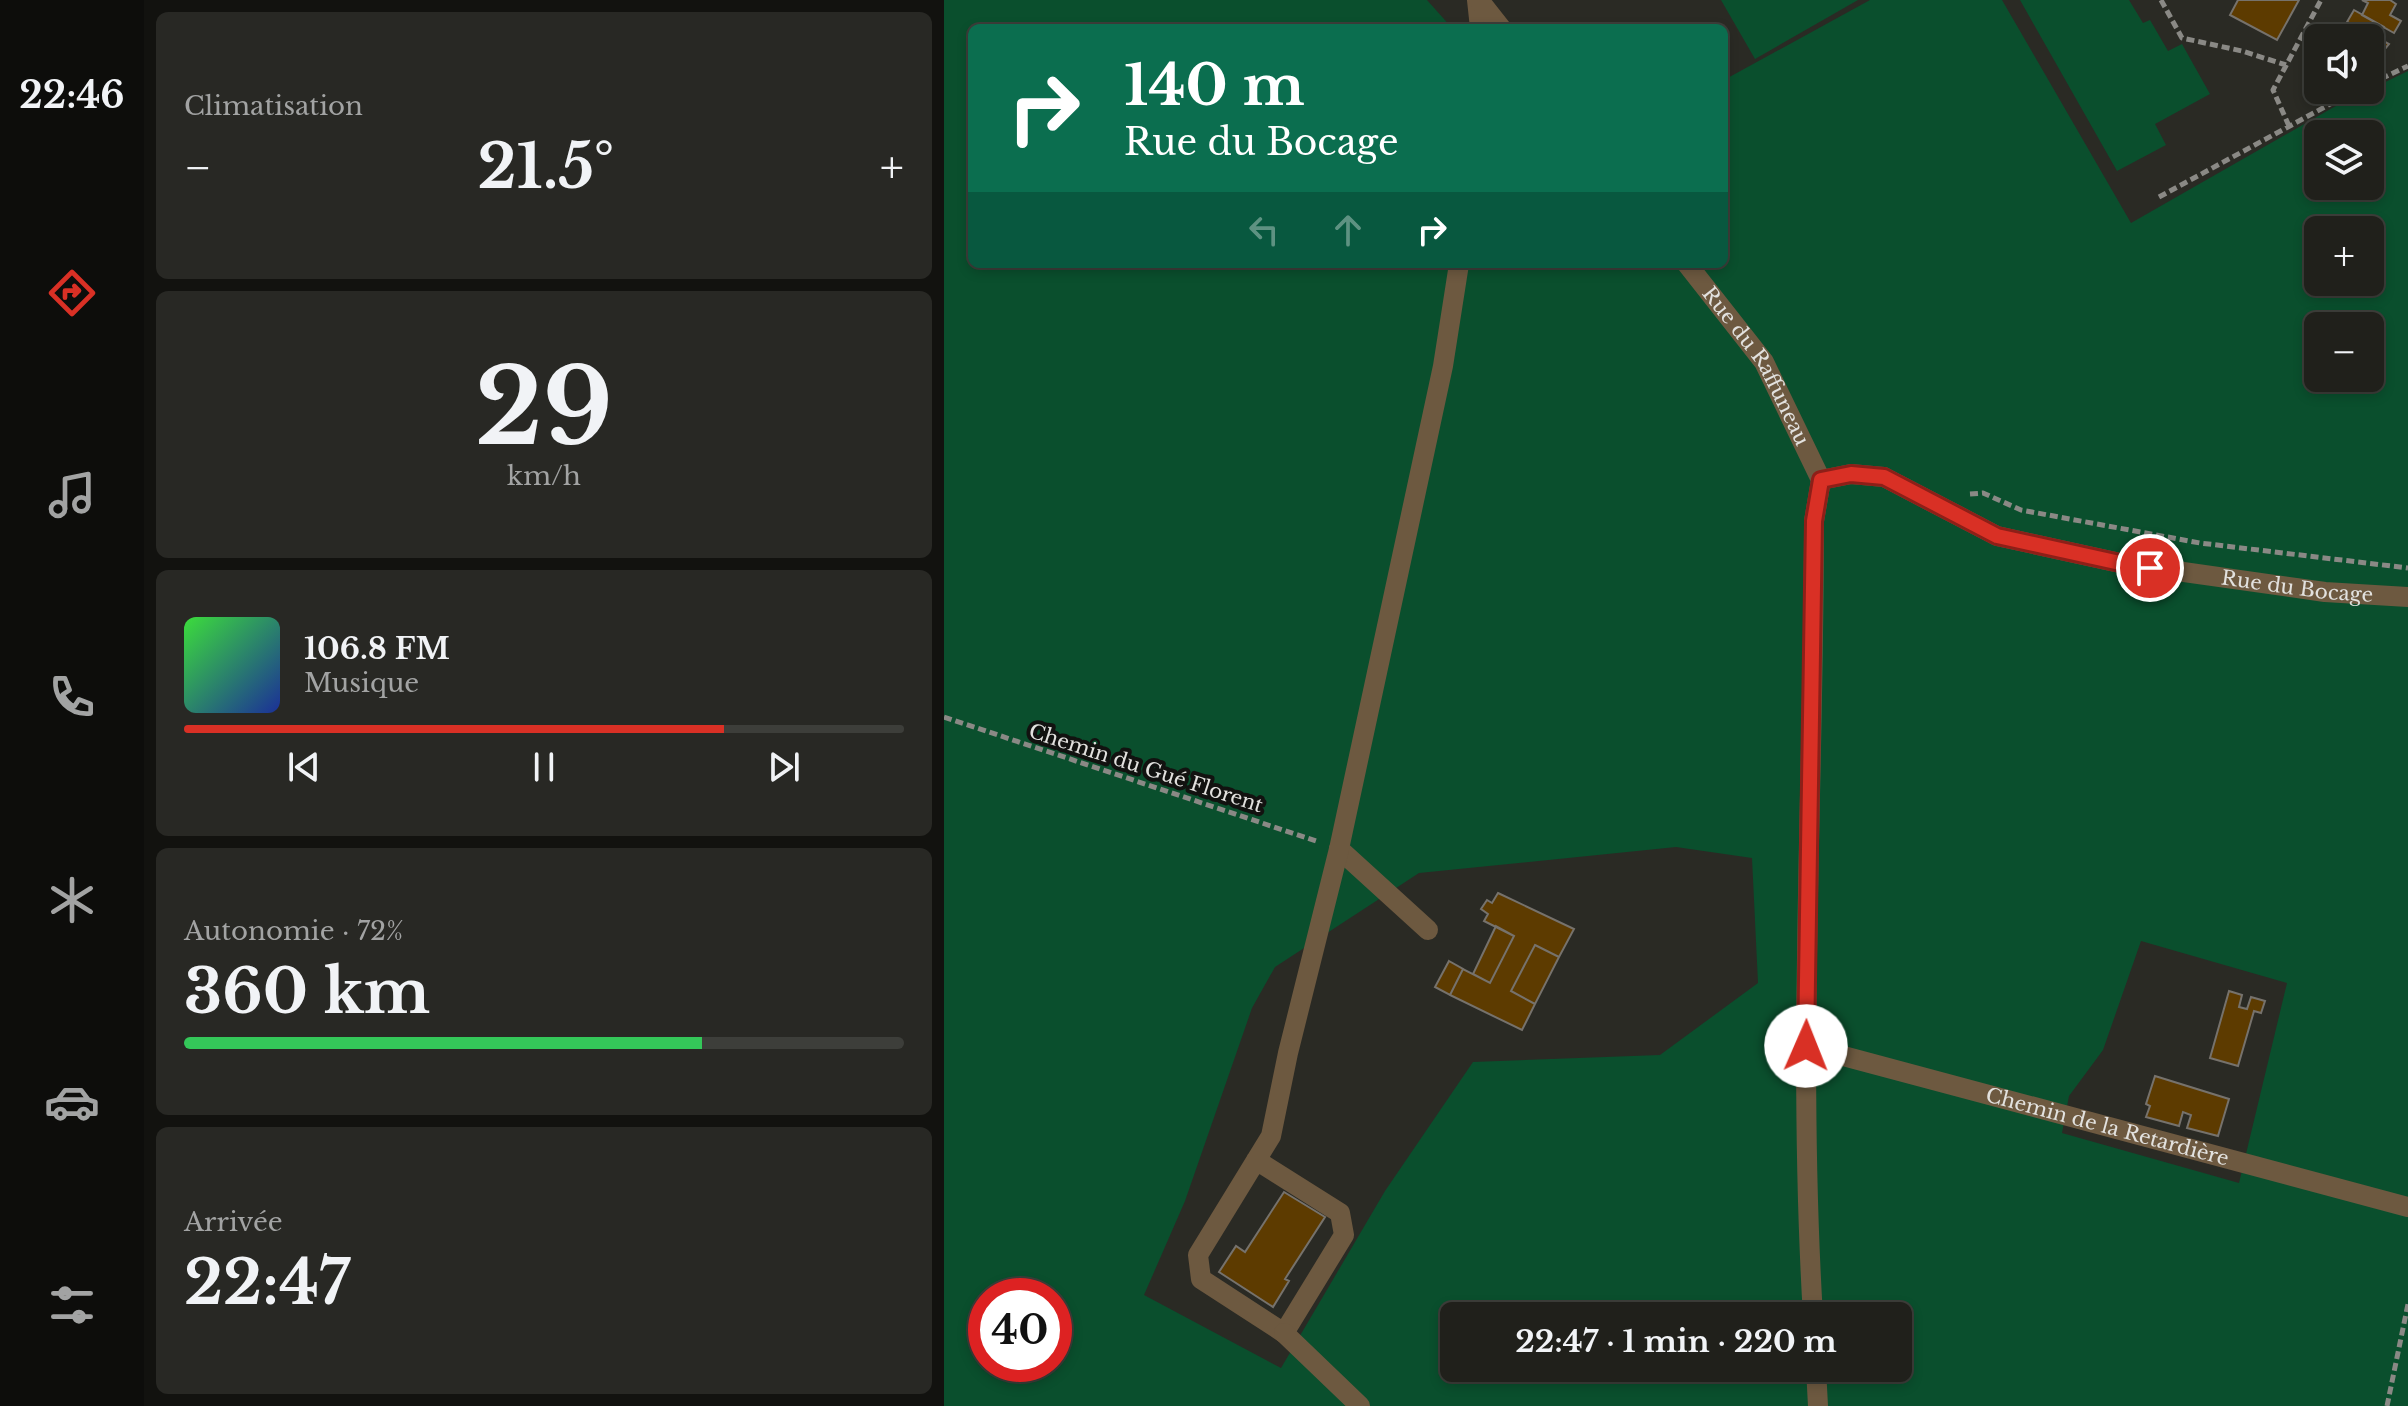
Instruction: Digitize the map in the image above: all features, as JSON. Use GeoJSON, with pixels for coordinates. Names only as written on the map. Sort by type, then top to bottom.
{"type":"FeatureCollection","features":[{"type":"Feature","properties":{"kind":"street"},"geometry":{"type":"LineString","coordinates":[[1478,0],[1480,24]]}},
{"type":"Feature","properties":{"kind":"street"},"geometry":{"type":"LineString","coordinates":[[1478,0],[1498,24]]}},
{"type":"Feature","properties":{"kind":"street"},"geometry":{"type":"LineString","coordinates":[[1360,1406],[1284,1333],[1201,1279],[1198,1255],[1271,1136],[1288,1053],[1339,849],[1443,366],[1458,268]]}},
{"type":"Feature","properties":{"kind":"street","name":"Rue du Raffuneau"},"geometry":{"type":"LineString","coordinates":[[1690,268],[1764,362],[1821,480]]}},
{"type":"Feature","properties":{"kind":"street","name":"Rue du Bocage"},"geometry":{"type":"LineString","coordinates":[[1821,480],[1851,474],[1884,477],[1997,536],[2120,563],[2325,592],[2408,597]]}},
{"type":"Feature","properties":{"kind":"street"},"geometry":{"type":"LineString","coordinates":[[1812,1302],[1807,1212],[1806,1046],[1814,521],[1821,480]]}},
{"type":"Feature","properties":{"kind":"street"},"geometry":{"type":"LineString","coordinates":[[1339,849],[1428,930]]}},
{"type":"Feature","properties":{"kind":"street","name":"Chemin de la Retardière"},"geometry":{"type":"LineString","coordinates":[[1806,1046],[2408,1207]]}},
{"type":"Feature","properties":{"kind":"street"},"geometry":{"type":"LineString","coordinates":[[1256,1160],[1340,1213],[1344,1235],[1284,1333]]}},
{"type":"Feature","properties":{"kind":"street"},"geometry":{"type":"LineString","coordinates":[[1817,1382],[1818,1406]]}},
{"type":"Feature","properties":{"kind":"path"},"geometry":{"type":"LineString","coordinates":[[2161,0],[2182,38],[2242,51],[2286,65]]}},
{"type":"Feature","properties":{"kind":"path"},"geometry":{"type":"LineString","coordinates":[[2289,126],[2273,90],[2321,0]]}},
{"type":"Feature","properties":{"kind":"path"},"geometry":{"type":"LineString","coordinates":[[2384,77],[2408,66]]}},
{"type":"Feature","properties":{"kind":"path"},"geometry":{"type":"LineString","coordinates":[[2159,197],[2330,104]]}},
{"type":"Feature","properties":{"kind":"path"},"geometry":{"type":"LineString","coordinates":[[1968,494],[1983,493],[2021,510],[2200,543],[2408,568]]}},
{"type":"Feature","properties":{"kind":"path","name":"Chemin du Gué Florent"},"geometry":{"type":"LineString","coordinates":[[944,717],[1339,849]]}},
{"type":"Feature","properties":{"kind":"path"},"geometry":{"type":"LineString","coordinates":[[2387,1406],[2408,1304]]}},
{"type":"Feature","properties":{"kind":"green space"},"geometry":{"type":"Polygon","coordinates":[[[944,0],[1427,0],[1448,24],[968,24],[968,268],[1728,268],[1728,78],[1870,0],[2002,0],[2131,223],[2304,124],[2304,200],[2384,200],[2384,120],[2311,120],[2340,104],[2384,104],[2384,83],[2408,71],[2408,1406],[944,1406],[944,0]],[[1676,847],[1419,873],[1275,967],[1252,1008],[1185,1201],[1144,1295],[1281,1368],[1385,1191],[1473,1062],[1660,1055],[1758,983],[1752,858],[1676,847]],[[2141,941],[2103,1050],[2069,1096],[2062,1133],[2239,1183],[2287,983],[2141,941]]]}},
{"type":"Feature","properties":{"kind":"green space"},"geometry":{"type":"Polygon","coordinates":[[[1721,0],[1858,0],[1755,59],[1721,0]]]}},
{"type":"Feature","properties":{"kind":"green space"},"geometry":{"type":"Polygon","coordinates":[[[2020,0],[2129,0],[2143,23],[2150,20],[2168,51],[2182,44],[2210,94],[2155,124],[2166,145],[2117,171],[2020,0]]]}},
{"type":"Feature","properties":{"kind":"building"},"geometry":{"type":"Polygon","coordinates":[[[2238,0],[2299,0],[2277,40],[2230,15],[2238,0]]]}},
{"type":"Feature","properties":{"kind":"building"},"geometry":{"type":"Polygon","coordinates":[[[2362,0],[2390,0],[2396,4],[2390,15],[2401,21],[2394,33],[2384,27],[2384,24],[2362,15],[2368,3],[2362,0]]]}},
{"type":"Feature","properties":{"kind":"building"},"geometry":{"type":"Polygon","coordinates":[[[2354,10],[2379,24],[2352,24],[2347,22],[2354,10]]]}},
{"type":"Feature","properties":{"kind":"building"},"geometry":{"type":"Polygon","coordinates":[[[1498,893],[1574,929],[1559,957],[1535,945],[1511,991],[1535,1004],[1522,1030],[1450,995],[1463,969],[1490,983],[1514,936],[1484,921],[1488,914],[1481,909],[1487,900],[1492,903],[1498,893]]]}},
{"type":"Feature","properties":{"kind":"building"},"geometry":{"type":"Polygon","coordinates":[[[1496,926],[1514,936],[1490,983],[1473,974],[1496,926]]]}},
{"type":"Feature","properties":{"kind":"building"},"geometry":{"type":"Polygon","coordinates":[[[1535,945],[1559,957],[1535,1004],[1511,991],[1535,945]]]}},
{"type":"Feature","properties":{"kind":"building"},"geometry":{"type":"Polygon","coordinates":[[[1449,961],[1463,969],[1450,995],[1435,987],[1449,961]]]}},
{"type":"Feature","properties":{"kind":"building"},"geometry":{"type":"Polygon","coordinates":[[[2229,991],[2242,995],[2239,1007],[2247,1009],[2251,997],[2265,1001],[2261,1013],[2254,1011],[2238,1066],[2210,1058],[2229,991]]]}},
{"type":"Feature","properties":{"kind":"building"},"geometry":{"type":"Polygon","coordinates":[[[2155,1076],[2229,1099],[2218,1136],[2187,1128],[2191,1115],[2183,1112],[2179,1126],[2146,1117],[2150,1106],[2146,1104],[2155,1076]]]}},
{"type":"Feature","properties":{"kind":"building"},"geometry":{"type":"Polygon","coordinates":[[[1284,1192],[1325,1217],[1285,1279],[1289,1281],[1273,1307],[1219,1272],[1236,1246],[1245,1252],[1284,1192]]]}},
{"type":"Feature","properties":{"kind":"route"},"geometry":{"type":"LineString","coordinates":[[1806,1046],[1814,521],[1821,480],[1851,474],[1884,477],[1997,536],[2150,568]]}}]}
